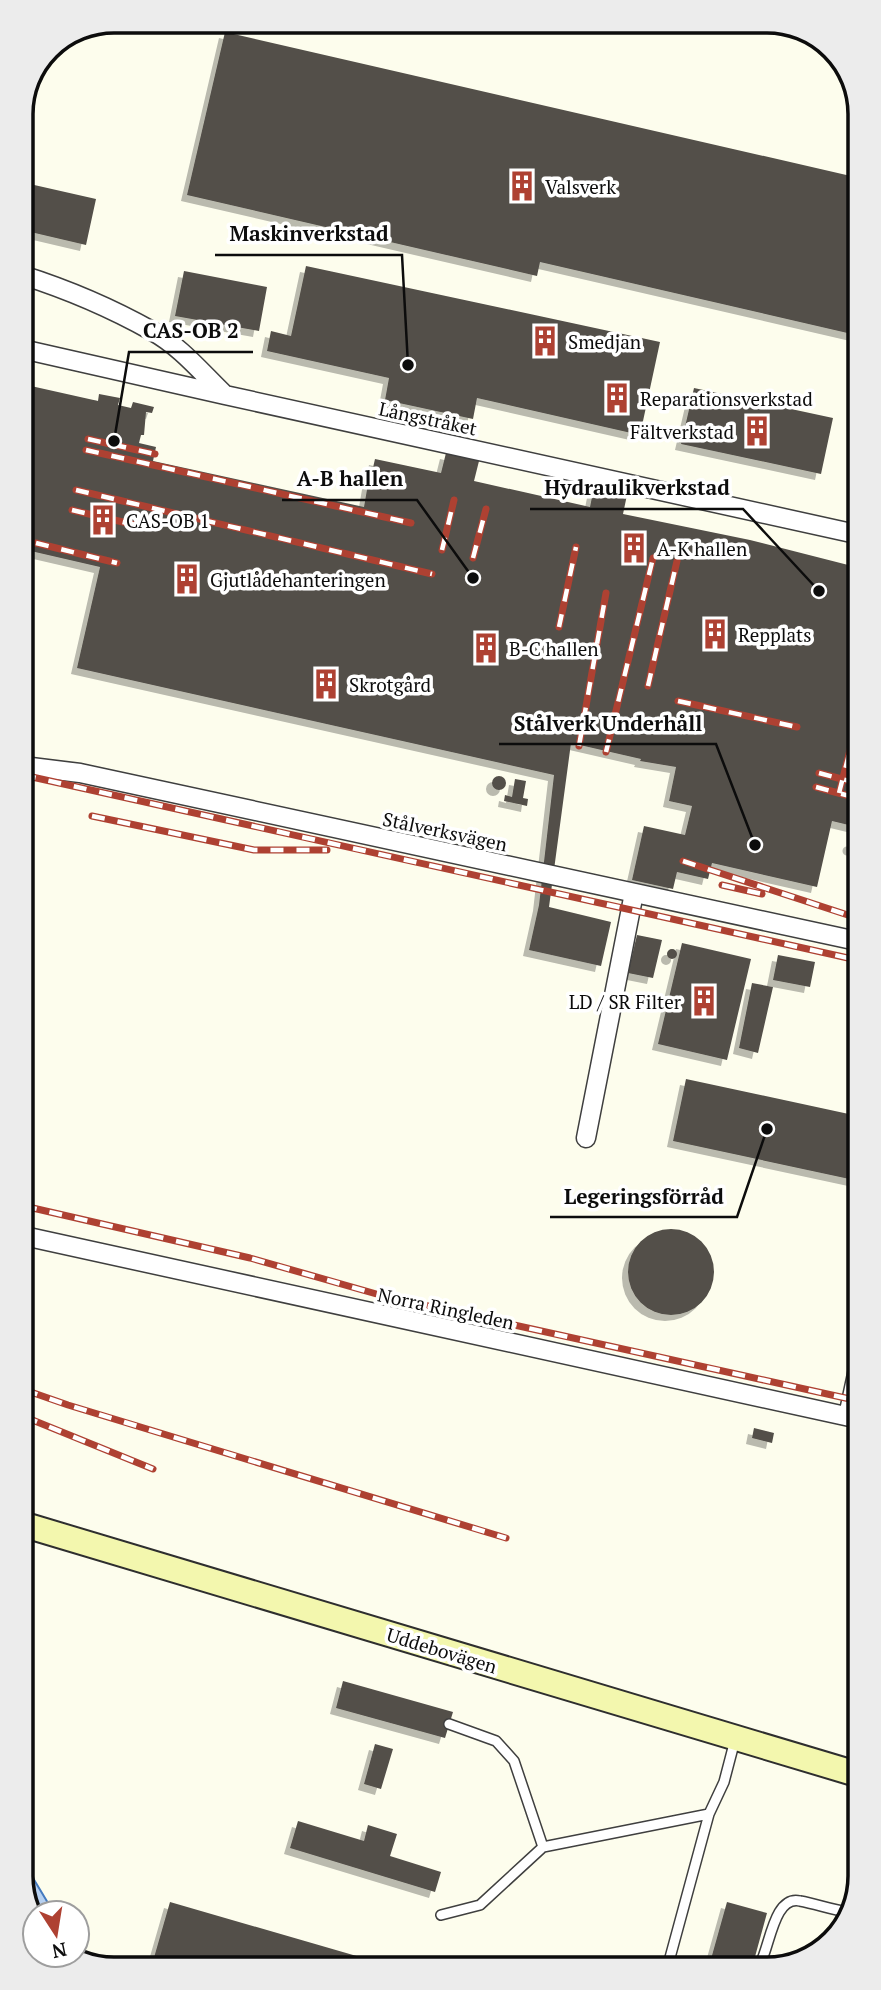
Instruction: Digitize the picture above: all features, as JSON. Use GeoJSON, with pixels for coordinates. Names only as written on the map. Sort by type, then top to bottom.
{"type":"FeatureCollection","features":[{"type":"Feature","properties":{"kind":"street"},"geometry":{"type":"LineString","coordinates":[[33,279],[153,331],[183,354],[225,395]]}},
{"type":"Feature","properties":{"kind":"street","name":"Långstråket"},"geometry":{"type":"LineString","coordinates":[[33,351],[848,532]]}},
{"type":"Feature","properties":{"kind":"street","name":"Stålverksvägen"},"geometry":{"type":"LineString","coordinates":[[33,767],[80,773],[848,939]]}},
{"type":"Feature","properties":{"kind":"street"},"geometry":{"type":"LineString","coordinates":[[586,1138],[634,893]]}},
{"type":"Feature","properties":{"kind":"street","name":"Norra Ringleden"},"geometry":{"type":"LineString","coordinates":[[33,1238],[848,1416]]}},
{"type":"Feature","properties":{"kind":"street","name":"Uddebovägen"},"geometry":{"type":"LineString","coordinates":[[33,1527],[848,1771]]}},
{"type":"Feature","properties":{"kind":"lane"},"geometry":{"type":"LineString","coordinates":[[449,1724],[496,1741],[514,1761],[542,1847]]}},
{"type":"Feature","properties":{"kind":"lane"},"geometry":{"type":"LineString","coordinates":[[670,1957],[709,1814],[724,1782],[735,1738]]}},
{"type":"Feature","properties":{"kind":"lane"},"geometry":{"type":"LineString","coordinates":[[441,1915],[481,1905],[542,1847],[709,1814]]}},
{"type":"Feature","properties":{"kind":"lane"},"geometry":{"type":"LineString","coordinates":[[764,1957],[778,1911],[788,1902],[797,1899],[840,1910]]}},
{"type":"Feature","properties":{"kind":"water"},"geometry":{"type":"Polygon","coordinates":[[[33,1879],[46,1899],[37,1899],[33,1879]]]}},
{"type":"Feature","properties":{"kind":"building","name":"Valsverk"},"geometry":{"type":"Polygon","coordinates":[[[225,33],[229,33],[848,175],[848,333],[540,262],[537,276],[187,195],[225,33]]]}},
{"type":"Feature","properties":{"kind":"building"},"geometry":{"type":"Polygon","coordinates":[[[33,185],[96,199],[86,245],[33,233],[33,185]]]}},
{"type":"Feature","properties":{"kind":"building"},"geometry":{"type":"Polygon","coordinates":[[[306,266],[660,342],[640,435],[477,398],[473,419],[385,400],[389,378],[267,351],[271,331],[291,336],[306,266]]]}},
{"type":"Feature","properties":{"kind":"building"},"geometry":{"type":"Polygon","coordinates":[[[184,271],[267,287],[259,331],[175,316],[184,271]]]}},
{"type":"Feature","properties":{"kind":"building"},"geometry":{"type":"Polygon","coordinates":[[[33,386],[98,401],[99,394],[120,398],[118,405],[131,408],[133,402],[154,407],[152,413],[146,412],[144,435],[141,435],[139,443],[156,447],[153,461],[364,507],[375,459],[441,473],[446,453],[479,461],[474,481],[590,507],[594,487],[627,495],[623,514],[750,540],[848,565],[848,825],[832,821],[817,887],[712,863],[708,879],[677,872],[673,889],[632,880],[644,826],[685,835],[692,806],[669,801],[676,767],[640,761],[641,759],[571,743],[549,907],[611,922],[601,966],[529,950],[539,905],[554,775],[77,668],[100,567],[33,552],[33,386]]]}},
{"type":"Feature","properties":{"kind":"building","name":"Fältverkstad"},"geometry":{"type":"Polygon","coordinates":[[[694,388],[833,418],[821,474],[681,444],[694,388]]]}},
{"type":"Feature","properties":{"kind":"building"},"geometry":{"type":"Polygon","coordinates":[[[499,776],[504,778],[504,788],[499,790],[494,788],[492,783],[494,778],[499,776]]]}},
{"type":"Feature","properties":{"kind":"building"},"geometry":{"type":"Polygon","coordinates":[[[515,779],[526,781],[523,798],[528,799],[527,806],[504,801],[505,795],[512,797],[515,779]]]}},
{"type":"Feature","properties":{"kind":"building"},"geometry":{"type":"Polygon","coordinates":[[[637,935],[662,940],[653,978],[628,973],[637,935]]]}},
{"type":"Feature","properties":{"kind":"building","name":"LD / SR Filter"},"geometry":{"type":"Polygon","coordinates":[[[682,943],[751,959],[727,1060],[658,1044],[682,943]]]}},
{"type":"Feature","properties":{"kind":"building"},"geometry":{"type":"Polygon","coordinates":[[[672,949],[676,950],[676,958],[672,959],[668,958],[667,954],[668,950],[672,949]]]}},
{"type":"Feature","properties":{"kind":"building"},"geometry":{"type":"Polygon","coordinates":[[[778,955],[815,962],[810,987],[773,980],[778,955]]]}},
{"type":"Feature","properties":{"kind":"building"},"geometry":{"type":"Polygon","coordinates":[[[752,983],[773,987],[758,1053],[739,1048],[752,983]]]}},
{"type":"Feature","properties":{"kind":"building"},"geometry":{"type":"Polygon","coordinates":[[[686,1079],[848,1114],[848,1179],[673,1141],[686,1079]]]}},
{"type":"Feature","properties":{"kind":"building"},"geometry":{"type":"Polygon","coordinates":[[[671,1229],[687,1233],[701,1242],[710,1256],[714,1272],[710,1288],[701,1302],[687,1311],[671,1315],[655,1311],[641,1302],[632,1288],[628,1272],[632,1256],[641,1242],[655,1233],[671,1229]]]}},
{"type":"Feature","properties":{"kind":"building"},"geometry":{"type":"Polygon","coordinates":[[[754,1428],[774,1433],[772,1443],[752,1438],[754,1428]]]}},
{"type":"Feature","properties":{"kind":"building"},"geometry":{"type":"Polygon","coordinates":[[[343,1681],[453,1712],[445,1738],[336,1708],[343,1681]]]}},
{"type":"Feature","properties":{"kind":"building"},"geometry":{"type":"Polygon","coordinates":[[[375,1744],[393,1749],[381,1789],[364,1784],[375,1744]]]}},
{"type":"Feature","properties":{"kind":"building"},"geometry":{"type":"Polygon","coordinates":[[[298,1821],[364,1841],[368,1825],[397,1834],[390,1856],[441,1872],[435,1892],[290,1848],[298,1821]]]}},
{"type":"Feature","properties":{"kind":"building"},"geometry":{"type":"Polygon","coordinates":[[[170,1902],[360,1957],[154,1957],[170,1902]]]}},
{"type":"Feature","properties":{"kind":"building"},"geometry":{"type":"Polygon","coordinates":[[[727,1902],[767,1913],[755,1957],[712,1957],[727,1902]]]}},
{"type":"Feature","properties":{"kind":"railway"},"geometry":{"type":"LineString","coordinates":[[88,439],[155,454]]}},
{"type":"Feature","properties":{"kind":"railway"},"geometry":{"type":"LineString","coordinates":[[86,450],[411,523]]}},
{"type":"Feature","properties":{"kind":"railway"},"geometry":{"type":"LineString","coordinates":[[76,490],[432,574]]}},
{"type":"Feature","properties":{"kind":"railway"},"geometry":{"type":"LineString","coordinates":[[442,550],[454,500]]}},
{"type":"Feature","properties":{"kind":"railway"},"geometry":{"type":"LineString","coordinates":[[473,558],[486,509]]}},
{"type":"Feature","properties":{"kind":"railway"},"geometry":{"type":"LineString","coordinates":[[72,510],[144,527]]}},
{"type":"Feature","properties":{"kind":"railway"},"geometry":{"type":"LineString","coordinates":[[36,543],[117,563]]}},
{"type":"Feature","properties":{"kind":"railway"},"geometry":{"type":"LineString","coordinates":[[559,627],[576,547]]}},
{"type":"Feature","properties":{"kind":"railway"},"geometry":{"type":"LineString","coordinates":[[606,752],[653,558]]}},
{"type":"Feature","properties":{"kind":"railway"},"geometry":{"type":"LineString","coordinates":[[648,686],[677,561]]}},
{"type":"Feature","properties":{"kind":"railway"},"geometry":{"type":"LineString","coordinates":[[579,746],[606,593]]}},
{"type":"Feature","properties":{"kind":"railway"},"geometry":{"type":"LineString","coordinates":[[678,701],[797,727]]}},
{"type":"Feature","properties":{"kind":"railway"},"geometry":{"type":"LineString","coordinates":[[839,793],[848,758]]}},
{"type":"Feature","properties":{"kind":"railway"},"geometry":{"type":"LineString","coordinates":[[819,773],[848,781]]}},
{"type":"Feature","properties":{"kind":"railway"},"geometry":{"type":"LineString","coordinates":[[33,777],[848,958]]}},
{"type":"Feature","properties":{"kind":"railway"},"geometry":{"type":"LineString","coordinates":[[816,787],[848,796]]}},
{"type":"Feature","properties":{"kind":"railway"},"geometry":{"type":"LineString","coordinates":[[92,816],[254,850],[327,850]]}},
{"type":"Feature","properties":{"kind":"railway"},"geometry":{"type":"LineString","coordinates":[[683,861],[848,915]]}},
{"type":"Feature","properties":{"kind":"railway"},"geometry":{"type":"LineString","coordinates":[[722,885],[762,894]]}},
{"type":"Feature","properties":{"kind":"railway"},"geometry":{"type":"LineString","coordinates":[[33,1208],[250,1258],[387,1297],[848,1399]]}},
{"type":"Feature","properties":{"kind":"railway"},"geometry":{"type":"LineString","coordinates":[[33,1393],[506,1538]]}},
{"type":"Feature","properties":{"kind":"railway"},"geometry":{"type":"LineString","coordinates":[[33,1420],[153,1469]]}},
{"type":"Feature","properties":{"kind":"place","name":"Valsverk"},"geometry":{"type":"Point","coordinates":[522,186]}},
{"type":"Feature","properties":{"kind":"place","name":"Smedjan"},"geometry":{"type":"Point","coordinates":[545,341]}},
{"type":"Feature","properties":{"kind":"place","name":"Maskinverkstad"},"geometry":{"type":"Point","coordinates":[408,365]}},
{"type":"Feature","properties":{"kind":"place","name":"Reparationsverkstad"},"geometry":{"type":"Point","coordinates":[617,398]}},
{"type":"Feature","properties":{"kind":"place","name":"Fältverkstad"},"geometry":{"type":"Point","coordinates":[757,431]}},
{"type":"Feature","properties":{"kind":"place","name":"CAS-OB 2"},"geometry":{"type":"Point","coordinates":[114,441]}},
{"type":"Feature","properties":{"kind":"place","name":"CAS-OB 1"},"geometry":{"type":"Point","coordinates":[103,520]}},
{"type":"Feature","properties":{"kind":"place","name":"A-K hallen"},"geometry":{"type":"Point","coordinates":[634,548]}},
{"type":"Feature","properties":{"kind":"place","name":"A-B hallen"},"geometry":{"type":"Point","coordinates":[473,578]}},
{"type":"Feature","properties":{"kind":"place","name":"Gjutlådehanteringen"},"geometry":{"type":"Point","coordinates":[187,579]}},
{"type":"Feature","properties":{"kind":"place","name":"Hydraulikverkstad"},"geometry":{"type":"Point","coordinates":[819,591]}},
{"type":"Feature","properties":{"kind":"place","name":"Repplats"},"geometry":{"type":"Point","coordinates":[715,634]}},
{"type":"Feature","properties":{"kind":"place","name":"B-C hallen"},"geometry":{"type":"Point","coordinates":[486,648]}},
{"type":"Feature","properties":{"kind":"place","name":"Skrotgård"},"geometry":{"type":"Point","coordinates":[326,684]}},
{"type":"Feature","properties":{"kind":"place","name":"Stålverk Underhåll"},"geometry":{"type":"Point","coordinates":[755,845]}},
{"type":"Feature","properties":{"kind":"place","name":"LD / SR Filter"},"geometry":{"type":"Point","coordinates":[704,1001]}},
{"type":"Feature","properties":{"kind":"place","name":"Legeringsförråd"},"geometry":{"type":"Point","coordinates":[767,1129]}}]}
